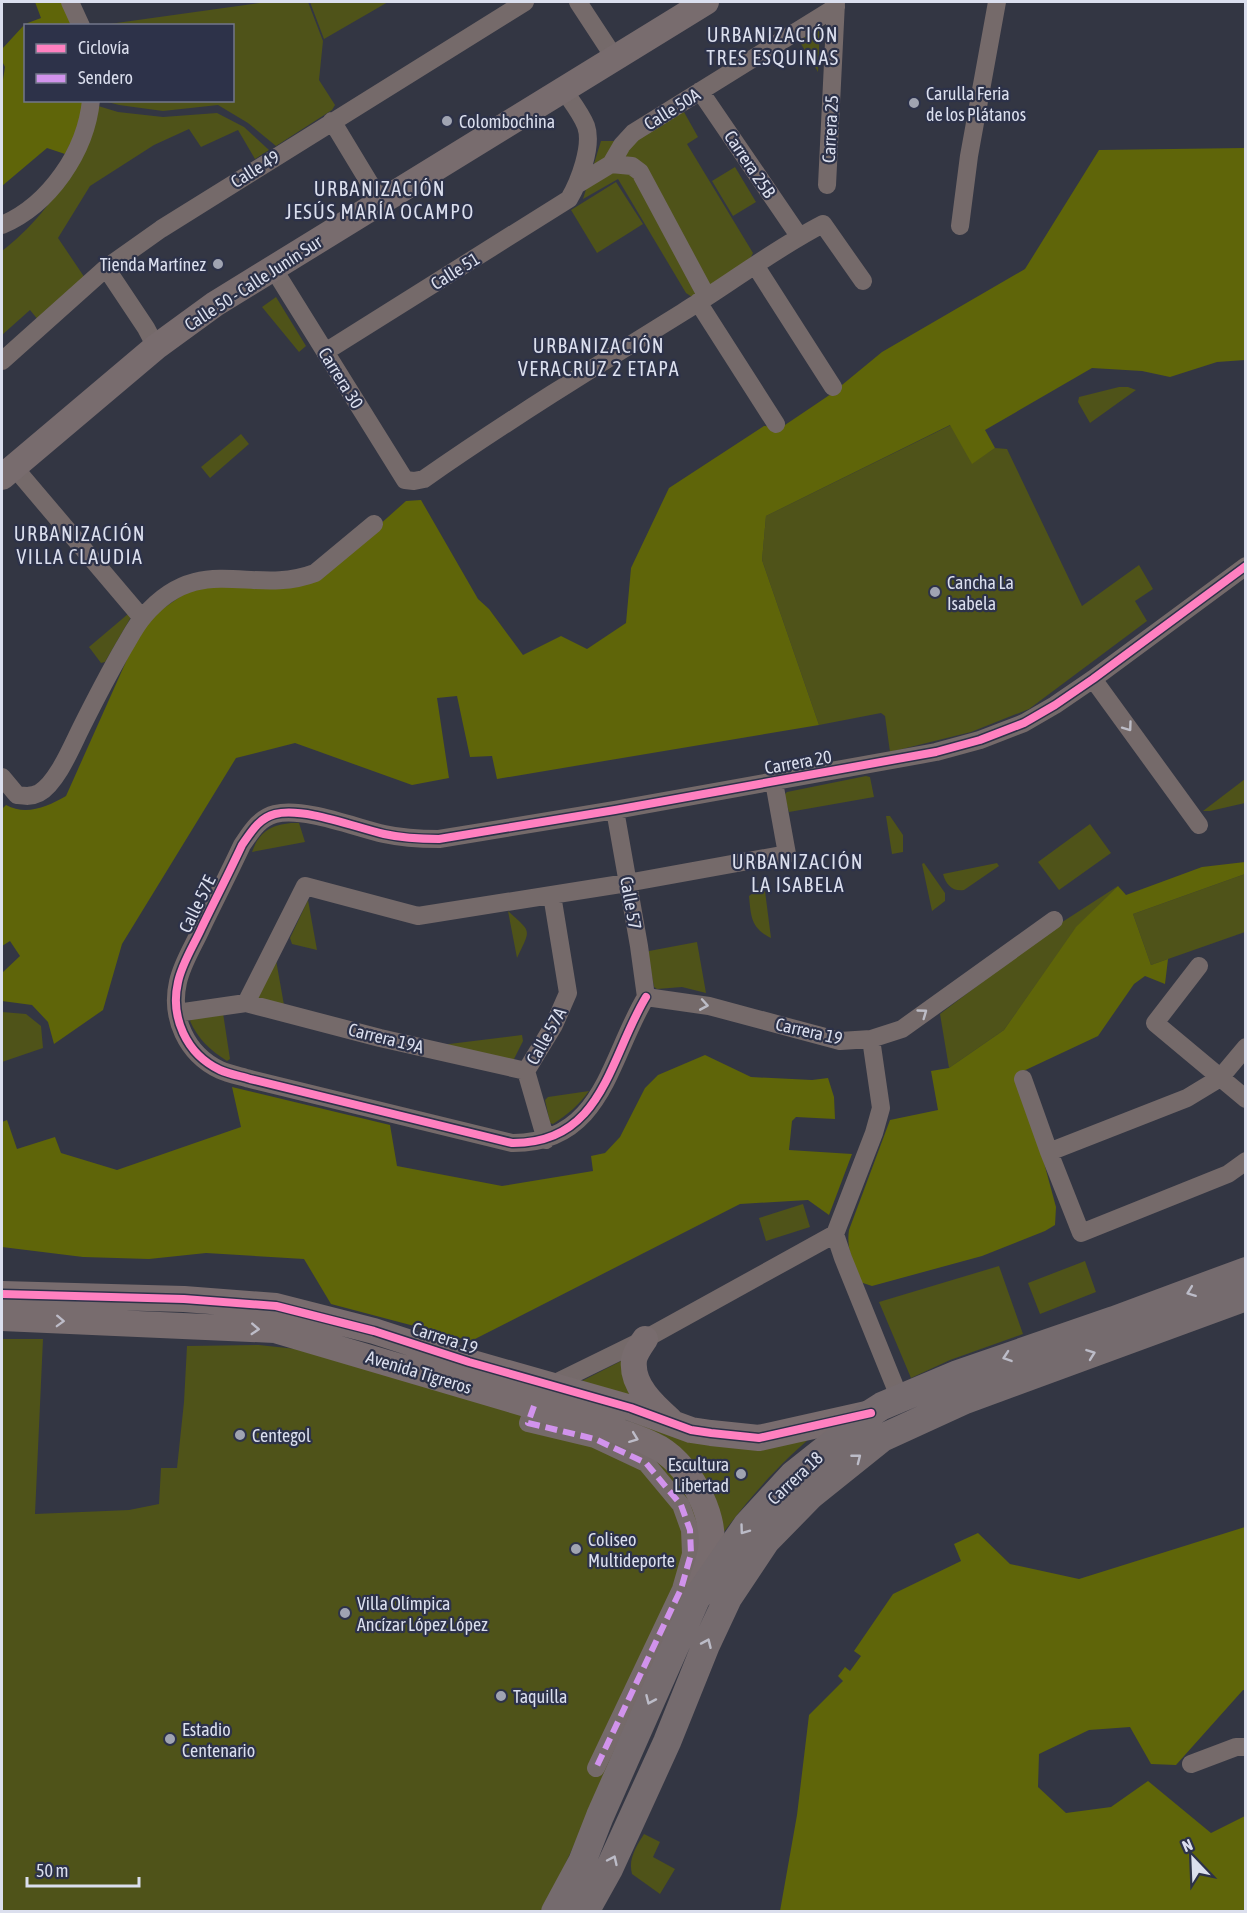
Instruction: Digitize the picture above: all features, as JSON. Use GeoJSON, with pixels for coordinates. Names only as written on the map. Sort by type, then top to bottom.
{"type":"FeatureCollection","features":[{"type":"Feature","properties":{"kind":"main road","name":"Carrera 18"},"geometry":{"type":"LineString","coordinates":[[555,1911],[582,1862],[696,1599],[747,1525],[793,1475],[871,1413],[900,1399],[958,1374],[1114,1320],[1245,1271]]}},
{"type":"Feature","properties":{"kind":"main road","name":"Carrera 18"},"geometry":{"type":"LineString","coordinates":[[585,1911],[609,1869],[667,1742],[706,1645],[728,1598],[766,1541],[811,1495],[882,1438],[964,1400],[1245,1297]]}},
{"type":"Feature","properties":{"kind":"street"},"geometry":{"type":"LineString","coordinates":[[70,2],[80,24]]}},
{"type":"Feature","properties":{"kind":"street","name":"Calle 49"},"geometry":{"type":"LineString","coordinates":[[2,361],[106,268],[170,223],[525,2]]}},
{"type":"Feature","properties":{"kind":"street"},"geometry":{"type":"LineString","coordinates":[[578,2],[614,57]]}},
{"type":"Feature","properties":{"kind":"street","name":"Calle 50 - Calle Junín Sur"},"geometry":{"type":"LineString","coordinates":[[8,472],[156,347],[215,304],[705,2]]}},
{"type":"Feature","properties":{"kind":"street"},"geometry":{"type":"LineString","coordinates":[[960,226],[969,156],[997,2]]}},
{"type":"Feature","properties":{"kind":"street","name":"Calle 50A"},"geometry":{"type":"LineString","coordinates":[[578,184],[611,164],[622,145],[633,133],[836,4]]}},
{"type":"Feature","properties":{"kind":"street","name":"Carrera 25"},"geometry":{"type":"LineString","coordinates":[[827,185],[836,4]]}},
{"type":"Feature","properties":{"kind":"street"},"geometry":{"type":"LineString","coordinates":[[563,89],[586,125],[589,139],[578,184]]}},
{"type":"Feature","properties":{"kind":"street","name":"Carrera 25B"},"geometry":{"type":"LineString","coordinates":[[700,91],[799,236]]}},
{"type":"Feature","properties":{"kind":"street"},"geometry":{"type":"LineString","coordinates":[[2,225],[15,219],[40,201],[66,168],[83,138],[91,102]]}},
{"type":"Feature","properties":{"kind":"street"},"geometry":{"type":"LineString","coordinates":[[332,121],[381,202]]}},
{"type":"Feature","properties":{"kind":"street"},"geometry":{"type":"LineString","coordinates":[[611,164],[632,166],[640,172],[703,299],[776,424]]}},
{"type":"Feature","properties":{"kind":"street","name":"Calle 51"},"geometry":{"type":"LineString","coordinates":[[325,352],[569,199],[578,184]]}},
{"type":"Feature","properties":{"kind":"street"},"geometry":{"type":"LineString","coordinates":[[703,299],[799,236],[823,224],[862,280]]}},
{"type":"Feature","properties":{"kind":"street"},"geometry":{"type":"LineString","coordinates":[[755,265],[833,387]]}},
{"type":"Feature","properties":{"kind":"street"},"geometry":{"type":"LineString","coordinates":[[106,268],[156,347]]}},
{"type":"Feature","properties":{"kind":"street","name":"Carrera 30"},"geometry":{"type":"LineString","coordinates":[[273,268],[405,480],[414,481],[424,479],[528,408],[703,299]]}},
{"type":"Feature","properties":{"kind":"street"},"geometry":{"type":"LineString","coordinates":[[8,472],[142,618]]}},
{"type":"Feature","properties":{"kind":"street"},"geometry":{"type":"LineString","coordinates":[[2,777],[17,795],[29,796],[40,792],[61,767],[106,678],[142,618],[179,586],[198,581],[227,578],[282,580],[305,577],[315,573],[374,524]]}},
{"type":"Feature","properties":{"kind":"street","name":"Carrera 20"},"geometry":{"type":"LineString","coordinates":[[306,814],[386,834],[417,839],[439,839],[886,762],[980,740],[1024,723],[1094,679],[1245,566]]}},
{"type":"Feature","properties":{"kind":"street"},"geometry":{"type":"LineString","coordinates":[[1094,679],[1199,825]]}},
{"type":"Feature","properties":{"kind":"street"},"geometry":{"type":"LineString","coordinates":[[177,1013],[246,1003],[305,886],[418,916],[627,883],[787,854],[774,782]]}},
{"type":"Feature","properties":{"kind":"street","name":"Calle 57"},"geometry":{"type":"LineString","coordinates":[[615,810],[646,997]]}},
{"type":"Feature","properties":{"kind":"street","name":"Calle 57E"},"geometry":{"type":"LineString","coordinates":[[306,814],[291,812],[274,814],[253,828],[242,845],[182,969],[176,996],[177,1013],[180,1029],[194,1050],[219,1069],[250,1079],[512,1143],[546,1140]]}},
{"type":"Feature","properties":{"kind":"street","name":"Calle 57A"},"geometry":{"type":"LineString","coordinates":[[546,1140],[526,1071],[554,1025],[568,993],[552,895]]}},
{"type":"Feature","properties":{"kind":"street","name":"Carrera 19"},"geometry":{"type":"LineString","coordinates":[[646,997],[709,1006],[840,1041],[871,1039],[902,1029],[1054,920]]}},
{"type":"Feature","properties":{"kind":"street"},"geometry":{"type":"LineString","coordinates":[[1199,966],[1155,1023],[1245,1099]]}},
{"type":"Feature","properties":{"kind":"street"},"geometry":{"type":"LineString","coordinates":[[546,1140],[566,1130],[592,1106],[602,1091],[635,1015],[646,997]]}},
{"type":"Feature","properties":{"kind":"street","name":"Carrera 19A"},"geometry":{"type":"LineString","coordinates":[[246,1003],[380,1038],[526,1071]]}},
{"type":"Feature","properties":{"kind":"street"},"geometry":{"type":"LineString","coordinates":[[871,1039],[881,1108],[874,1133],[835,1234],[900,1399]]}},
{"type":"Feature","properties":{"kind":"street"},"geometry":{"type":"LineString","coordinates":[[1048,1152],[1187,1098],[1220,1078],[1245,1047]]}},
{"type":"Feature","properties":{"kind":"street"},"geometry":{"type":"LineString","coordinates":[[1023,1079],[1048,1152],[1080,1233],[1228,1174],[1245,1161]]}},
{"type":"Feature","properties":{"kind":"street"},"geometry":{"type":"LineString","coordinates":[[596,1768],[681,1589],[691,1554],[690,1530],[681,1505],[646,1463],[595,1439],[528,1423],[526,1404],[552,1384],[645,1339],[835,1234]]}},
{"type":"Feature","properties":{"kind":"street","name":"Carrera 19"},"geometry":{"type":"LineString","coordinates":[[2,1294],[184,1299],[276,1306],[374,1331],[469,1362],[552,1384],[691,1430],[759,1438],[871,1413]]}},
{"type":"Feature","properties":{"kind":"street","name":"Avenida Tigreros"},"geometry":{"type":"LineString","coordinates":[[2,1318],[275,1330],[618,1431],[655,1445],[673,1459],[691,1479],[701,1495],[708,1516],[711,1548],[696,1599]]}},
{"type":"Feature","properties":{"kind":"street"},"geometry":{"type":"LineString","coordinates":[[645,1339],[634,1359],[635,1375],[650,1402],[672,1422]]}},
{"type":"Feature","properties":{"kind":"street"},"geometry":{"type":"LineString","coordinates":[[1191,1764],[1236,1747],[1245,1747]]}},
{"type":"Feature","properties":{"kind":"green space"},"geometry":{"type":"Polygon","coordinates":[[[267,2],[308,2],[323,41],[319,80],[335,105],[332,110],[276,146],[248,123],[218,105],[163,111],[108,102],[234,102],[234,24],[109,24],[267,2]]]}},
{"type":"Feature","properties":{"kind":"green space"},"geometry":{"type":"Polygon","coordinates":[[[310,2],[388,2],[324,39],[310,2]]]}},
{"type":"Feature","properties":{"kind":"green space"},"geometry":{"type":"Polygon","coordinates":[[[820,24],[818,72],[798,39],[820,24]]]}},
{"type":"Feature","properties":{"kind":"green space"},"geometry":{"type":"Polygon","coordinates":[[[95,105],[118,112],[163,117],[217,113],[244,127],[269,150],[255,159],[238,130],[201,147],[189,129],[154,145],[90,186],[58,238],[87,281],[39,321],[30,310],[2,335],[2,251],[22,234],[49,204],[73,162],[95,105]]]}},
{"type":"Feature","properties":{"kind":"green space"},"geometry":{"type":"Polygon","coordinates":[[[684,112],[698,137],[687,144],[753,253],[749,261],[692,297],[686,293],[618,179],[583,199],[601,141],[618,141],[684,112]]]}},
{"type":"Feature","properties":{"kind":"green space"},"geometry":{"type":"Polygon","coordinates":[[[735,167],[756,202],[733,216],[712,181],[735,167]]]}},
{"type":"Feature","properties":{"kind":"green space"},"geometry":{"type":"Polygon","coordinates":[[[616,182],[643,224],[597,253],[571,210],[616,182]]]}},
{"type":"Feature","properties":{"kind":"green space"},"geometry":{"type":"Polygon","coordinates":[[[276,297],[306,346],[299,352],[262,307],[276,297]]]}},
{"type":"Feature","properties":{"kind":"green space"},"geometry":{"type":"Polygon","coordinates":[[[1119,387],[1136,390],[1090,423],[1078,402],[1079,397],[1119,387]]]}},
{"type":"Feature","properties":{"kind":"green space"},"geometry":{"type":"Polygon","coordinates":[[[951,425],[972,463],[995,448],[1007,449],[1082,606],[1139,565],[1153,589],[1135,601],[1147,621],[1029,709],[971,732],[890,752],[885,716],[881,713],[819,725],[762,560],[766,516],[951,425]]]}},
{"type":"Feature","properties":{"kind":"green space"},"geometry":{"type":"Polygon","coordinates":[[[241,434],[249,444],[210,478],[201,467],[241,434]]]}},
{"type":"Feature","properties":{"kind":"green space"},"geometry":{"type":"Polygon","coordinates":[[[128,614],[131,617],[105,662],[101,663],[89,647],[128,614]]]}},
{"type":"Feature","properties":{"kind":"green space"},"geometry":{"type":"Polygon","coordinates":[[[870,777],[874,797],[789,812],[784,795],[787,792],[870,777]]]}},
{"type":"Feature","properties":{"kind":"green space"},"geometry":{"type":"Polygon","coordinates":[[[1245,779],[1245,803],[1203,811],[1245,779]]]}},
{"type":"Feature","properties":{"kind":"green space"},"geometry":{"type":"Polygon","coordinates":[[[886,816],[890,816],[903,835],[903,852],[892,854],[886,816]]]}},
{"type":"Feature","properties":{"kind":"green space"},"geometry":{"type":"Polygon","coordinates":[[[291,823],[299,823],[305,842],[252,852],[258,839],[267,831],[291,823]]]}},
{"type":"Feature","properties":{"kind":"green space"},"geometry":{"type":"Polygon","coordinates":[[[1090,824],[1111,853],[1059,890],[1038,862],[1090,824]]]}},
{"type":"Feature","properties":{"kind":"green space"},"geometry":{"type":"Polygon","coordinates":[[[924,863],[945,893],[945,901],[932,911],[922,864],[924,863]]]}},
{"type":"Feature","properties":{"kind":"green space"},"geometry":{"type":"Polygon","coordinates":[[[997,863],[999,866],[964,890],[950,887],[943,874],[997,863]]]}},
{"type":"Feature","properties":{"kind":"green space"},"geometry":{"type":"Polygon","coordinates":[[[1245,874],[1245,932],[1151,965],[1133,914],[1245,874]]]}},
{"type":"Feature","properties":{"kind":"green space"},"geometry":{"type":"Polygon","coordinates":[[[1118,886],[1075,929],[1004,1030],[949,1068],[940,1014],[1053,928],[1118,886]]]}},
{"type":"Feature","properties":{"kind":"green space"},"geometry":{"type":"Polygon","coordinates":[[[765,891],[771,938],[756,926],[750,910],[749,896],[765,891]]]}},
{"type":"Feature","properties":{"kind":"green space"},"geometry":{"type":"Polygon","coordinates":[[[308,900],[317,950],[292,944],[290,938],[308,900]]]}},
{"type":"Feature","properties":{"kind":"green space"},"geometry":{"type":"Polygon","coordinates":[[[508,911],[522,923],[527,932],[517,958],[508,911]]]}},
{"type":"Feature","properties":{"kind":"green space"},"geometry":{"type":"Polygon","coordinates":[[[697,942],[706,993],[682,987],[657,989],[654,987],[649,951],[697,942]]]}},
{"type":"Feature","properties":{"kind":"green space"},"geometry":{"type":"Polygon","coordinates":[[[276,960],[284,1005],[256,997],[276,960]]]}},
{"type":"Feature","properties":{"kind":"green space"},"geometry":{"type":"Polygon","coordinates":[[[2,1012],[26,1014],[41,1026],[43,1048],[2,1062],[2,1012]]]}},
{"type":"Feature","properties":{"kind":"green space"},"geometry":{"type":"Polygon","coordinates":[[[223,1013],[230,1059],[227,1061],[205,1044],[190,1021],[193,1018],[223,1013]]]}},
{"type":"Feature","properties":{"kind":"green space"},"geometry":{"type":"Polygon","coordinates":[[[522,1035],[523,1041],[513,1061],[441,1045],[522,1035]]]}},
{"type":"Feature","properties":{"kind":"green space"},"geometry":{"type":"Polygon","coordinates":[[[589,1091],[568,1113],[553,1124],[550,1123],[545,1100],[548,1097],[589,1091]]]}},
{"type":"Feature","properties":{"kind":"green space"},"geometry":{"type":"Polygon","coordinates":[[[803,1204],[810,1227],[766,1241],[759,1218],[803,1204]]]}},
{"type":"Feature","properties":{"kind":"green space"},"geometry":{"type":"Polygon","coordinates":[[[1085,1261],[1096,1292],[1040,1314],[1028,1283],[1085,1261]]]}},
{"type":"Feature","properties":{"kind":"green space"},"geometry":{"type":"Polygon","coordinates":[[[999,1266],[1023,1334],[950,1360],[911,1378],[879,1302],[999,1266]]]}},
{"type":"Feature","properties":{"kind":"green space","name":"Villa Olímpica Ancízar López López"},"geometry":{"type":"Polygon","coordinates":[[[2,1339],[43,1339],[35,1514],[129,1510],[159,1504],[161,1468],[177,1468],[187,1346],[259,1345],[296,1349],[673,1459],[711,1548],[551,1895],[541,1911],[2,1911],[2,1339]]]}},
{"type":"Feature","properties":{"kind":"green space"},"geometry":{"type":"Polygon","coordinates":[[[625,1359],[640,1400],[580,1382],[625,1359]]]}},
{"type":"Feature","properties":{"kind":"green space"},"geometry":{"type":"Polygon","coordinates":[[[548,1397],[674,1435],[820,1430],[767,1480],[720,1537],[708,1490],[548,1397]]]}},
{"type":"Feature","properties":{"kind":"green space"},"geometry":{"type":"Polygon","coordinates":[[[644,1834],[660,1842],[653,1857],[675,1869],[660,1894],[632,1874],[632,1858],[644,1834]]]}},
{"type":"Feature","properties":{"kind":"shaded area"},"geometry":{"type":"Polygon","coordinates":[[[35,2],[64,2],[75,24],[25,24],[41,18],[35,2]]]}},
{"type":"Feature","properties":{"kind":"shaded area"},"geometry":{"type":"Polygon","coordinates":[[[24,25],[24,102],[87,102],[85,115],[65,154],[47,148],[2,186],[2,86],[5,67],[2,61],[2,49],[24,25]]]}},
{"type":"Feature","properties":{"kind":"shaded area"},"geometry":{"type":"Polygon","coordinates":[[[1245,148],[1245,360],[1217,362],[1170,377],[1142,371],[1092,368],[985,430],[995,448],[972,464],[950,425],[766,516],[762,560],[819,725],[497,779],[492,756],[470,757],[457,696],[437,698],[449,778],[412,785],[295,743],[236,758],[122,944],[103,1010],[54,1044],[48,1022],[32,1005],[2,1001],[2,973],[20,956],[10,941],[2,946],[2,809],[6,805],[21,810],[36,809],[66,796],[137,637],[158,612],[187,592],[214,586],[322,576],[406,501],[421,500],[478,599],[489,609],[523,655],[561,636],[587,649],[626,623],[631,568],[669,488],[764,426],[782,427],[831,394],[882,352],[1025,269],[1099,150],[1245,148]]]}},
{"type":"Feature","properties":{"kind":"shaded area"},"geometry":{"type":"Polygon","coordinates":[[[1245,862],[1245,874],[1133,914],[1151,965],[1168,959],[1165,984],[1145,976],[1134,984],[1098,1036],[1017,1074],[1056,1207],[1055,1225],[982,1256],[872,1286],[860,1282],[850,1250],[849,1230],[890,1120],[938,1110],[931,1071],[949,1068],[1004,1030],[1076,927],[1118,886],[1126,895],[1202,867],[1245,862]]]}},
{"type":"Feature","properties":{"kind":"shaded area"},"geometry":{"type":"Polygon","coordinates":[[[705,1055],[751,1077],[812,1080],[828,1078],[834,1097],[835,1119],[796,1117],[792,1121],[789,1150],[852,1154],[829,1215],[808,1200],[740,1204],[471,1341],[331,1304],[304,1259],[206,1253],[149,1259],[83,1257],[2,1247],[2,1122],[7,1120],[17,1149],[55,1137],[61,1153],[117,1170],[241,1127],[232,1087],[390,1125],[397,1166],[502,1186],[593,1171],[591,1156],[605,1153],[620,1137],[645,1088],[658,1075],[705,1055]]]}},
{"type":"Feature","properties":{"kind":"shaded area"},"geometry":{"type":"Polygon","coordinates":[[[1245,1527],[1245,1690],[1176,1765],[1151,1764],[1130,1727],[1089,1730],[1039,1754],[1038,1787],[1066,1813],[1111,1807],[1148,1781],[1211,1833],[1245,1816],[1245,1911],[780,1911],[797,1815],[809,1715],[843,1681],[838,1676],[845,1667],[850,1671],[861,1656],[854,1651],[893,1594],[961,1561],[954,1544],[978,1533],[1010,1564],[1079,1579],[1245,1527]]]}},
{"type":"Feature","properties":{"kind":"marked path"},"geometry":{"type":"LineString","coordinates":[[534,1406],[528,1423],[595,1439],[646,1463],[681,1505],[690,1530],[691,1554],[681,1589],[596,1768]]}},
{"type":"Feature","properties":{"kind":"cycle path"},"geometry":{"type":"LineString","coordinates":[[646,997],[599,1093],[585,1113],[566,1129],[542,1140],[512,1143],[220,1070],[208,1063],[190,1044],[183,1033],[176,1008],[178,982],[185,961],[242,845],[256,826],[269,816],[300,813],[391,835],[439,839],[936,752],[980,740],[1024,723],[1055,705],[1246,566]]}},
{"type":"Feature","properties":{"kind":"cycle path"},"geometry":{"type":"LineString","coordinates":[[2,1294],[184,1299],[276,1306],[374,1331],[469,1362],[631,1408],[691,1430],[711,1433],[759,1438],[871,1413]]}},
{"type":"Feature","properties":{"kind":"place","name":"Carulla Feria de los Plátanos"},"geometry":{"type":"Point","coordinates":[914,103]}},
{"type":"Feature","properties":{"kind":"place","name":"Colombochina"},"geometry":{"type":"Point","coordinates":[447,121]}},
{"type":"Feature","properties":{"kind":"place","name":"Tienda Martínez"},"geometry":{"type":"Point","coordinates":[218,264]}},
{"type":"Feature","properties":{"kind":"place","name":"Cancha La Isabela"},"geometry":{"type":"Point","coordinates":[935,592]}},
{"type":"Feature","properties":{"kind":"place","name":"Centegol"},"geometry":{"type":"Point","coordinates":[240,1435]}},
{"type":"Feature","properties":{"kind":"place","name":"Escultura Libertad"},"geometry":{"type":"Point","coordinates":[741,1474]}},
{"type":"Feature","properties":{"kind":"place","name":"Coliseo Multideporte"},"geometry":{"type":"Point","coordinates":[576,1549]}},
{"type":"Feature","properties":{"kind":"place","name":"Villa Olímpica Ancízar López López"},"geometry":{"type":"Point","coordinates":[345,1613]}},
{"type":"Feature","properties":{"kind":"place","name":"Taquilla"},"geometry":{"type":"Point","coordinates":[501,1696]}},
{"type":"Feature","properties":{"kind":"place","name":"Estadio Centenario"},"geometry":{"type":"Point","coordinates":[170,1739]}},
{"type":"Feature","properties":{"kind":"district","name":"URBANIZACIÓN TRES ESQUINAS"},"geometry":{"type":"Point","coordinates":[773,46]}},
{"type":"Feature","properties":{"kind":"district","name":"URBANIZACIÓN JESÚS MARÍA OCAMPO"},"geometry":{"type":"Point","coordinates":[380,200]}},
{"type":"Feature","properties":{"kind":"district","name":"URBANIZACIÓN VERACRUZ 2 ETAPA"},"geometry":{"type":"Point","coordinates":[599,356]}},
{"type":"Feature","properties":{"kind":"district","name":"URBANIZACIÓN VILLA CLAUDIA"},"geometry":{"type":"Point","coordinates":[80,544]}},
{"type":"Feature","properties":{"kind":"district","name":"URBANIZACIÓN LA ISABELA"},"geometry":{"type":"Point","coordinates":[798,872]}}]}
